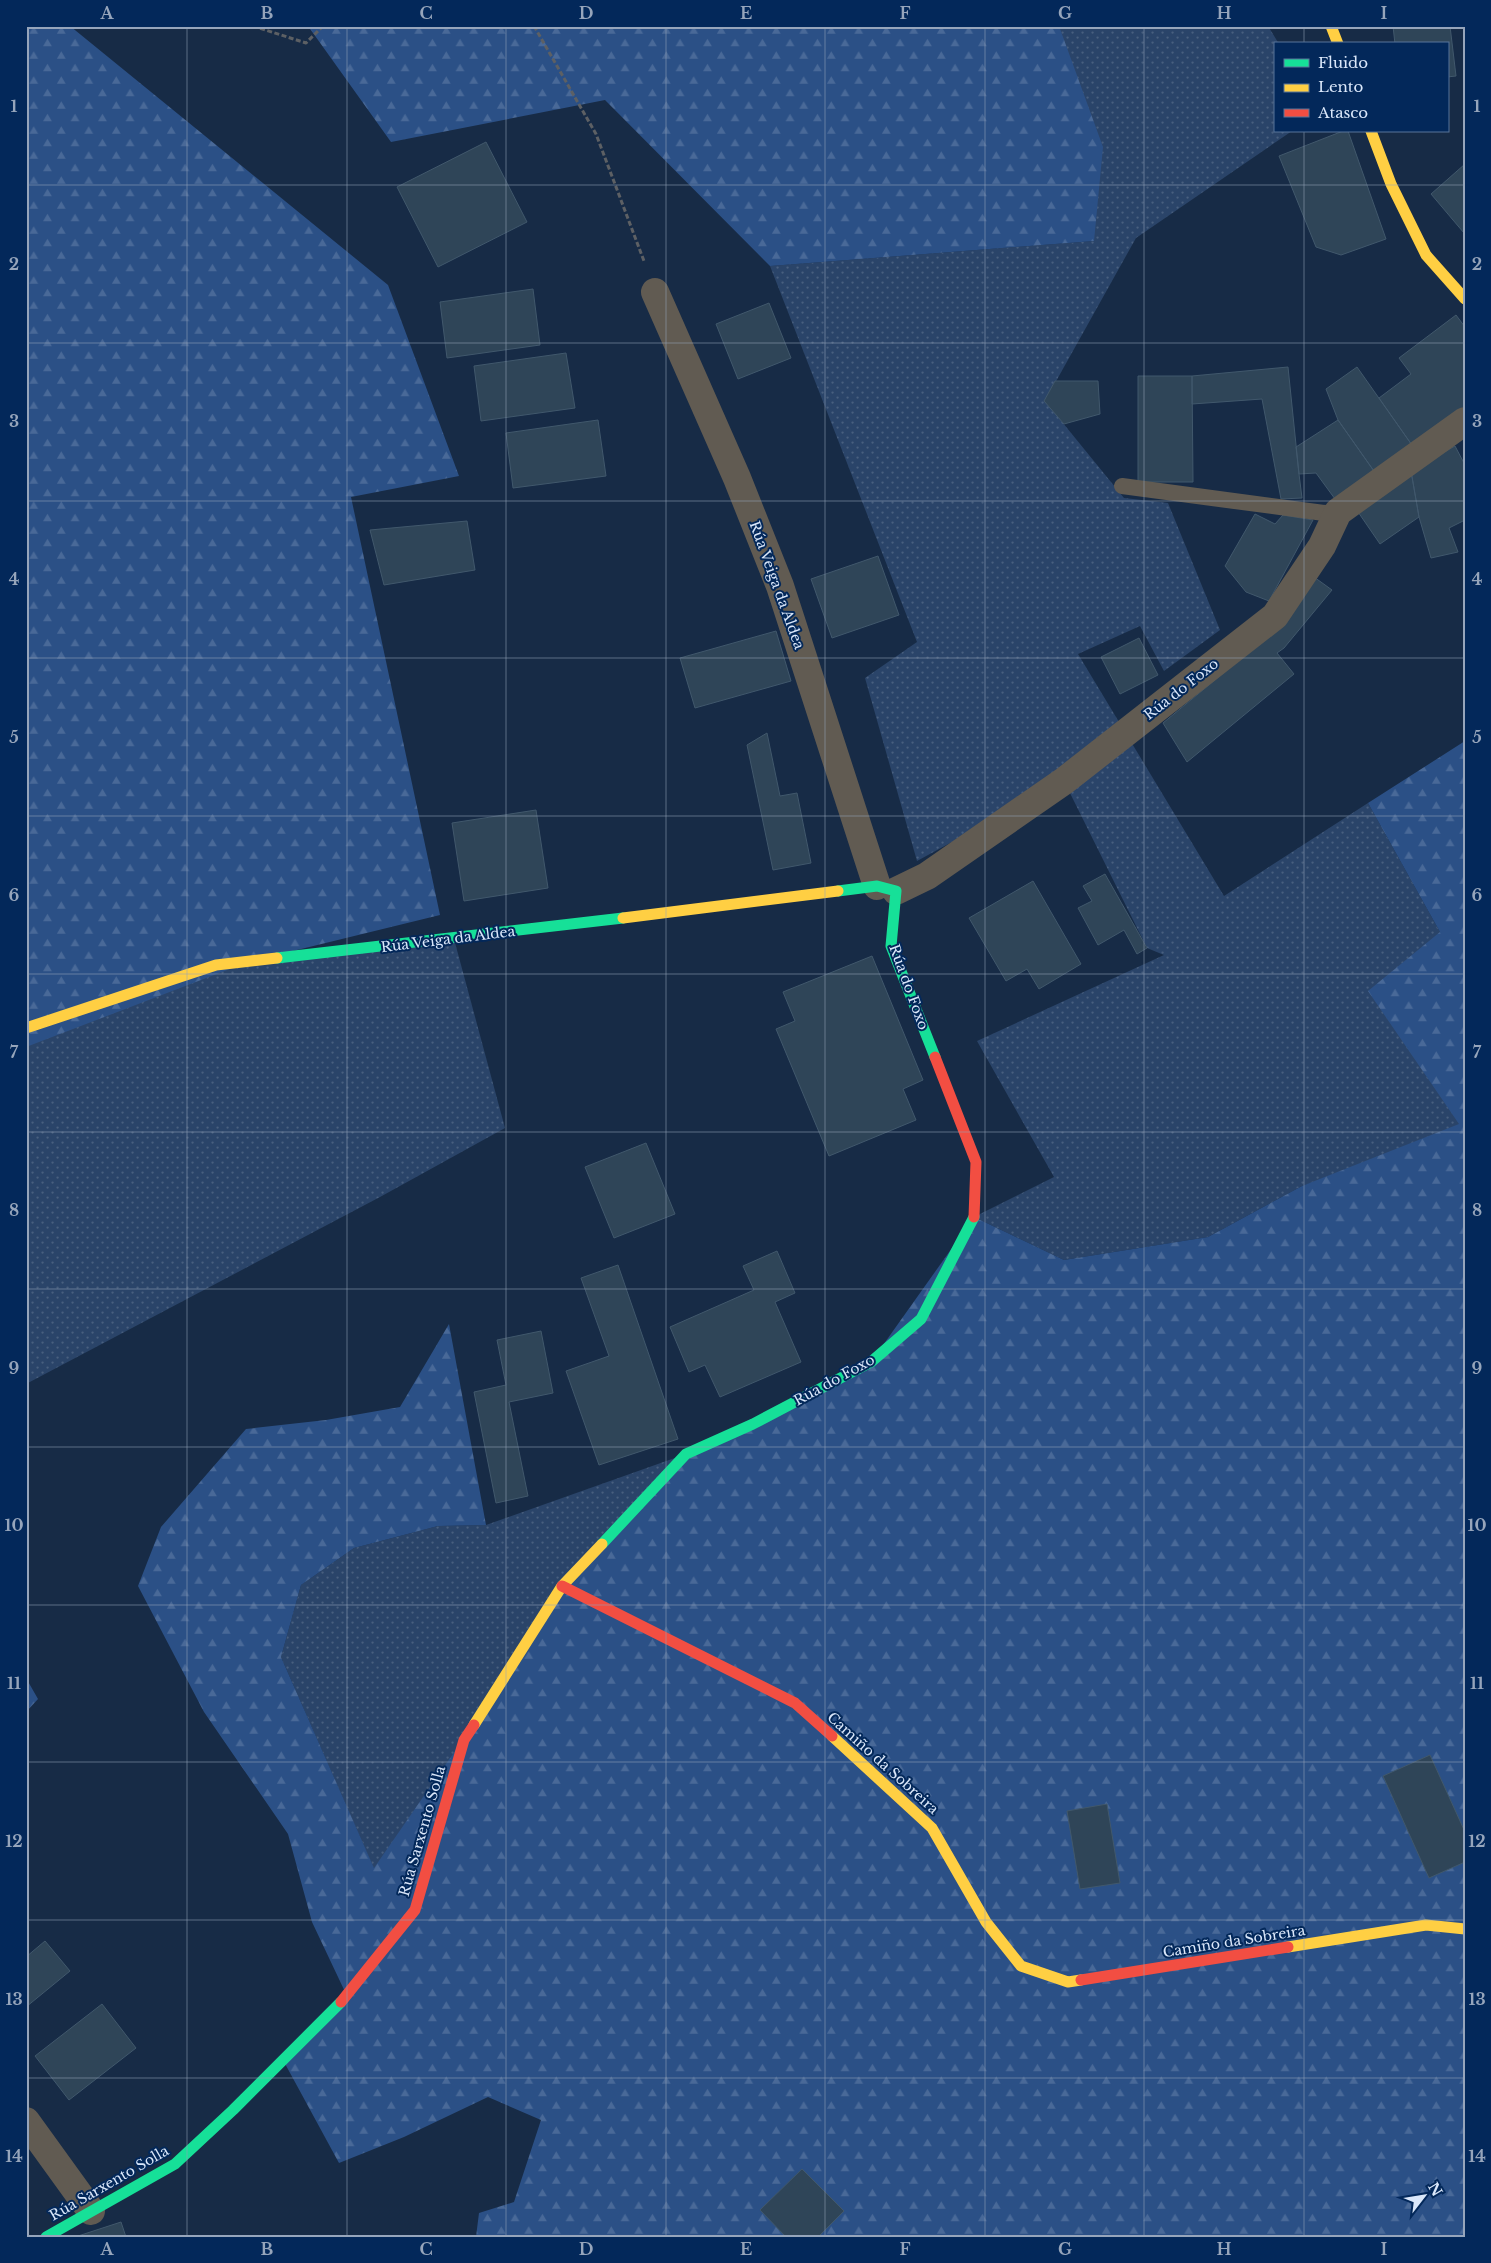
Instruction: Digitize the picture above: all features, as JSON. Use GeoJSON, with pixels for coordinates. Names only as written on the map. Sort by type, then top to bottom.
{"type":"FeatureCollection","features":[{"type":"Feature","properties":{"kind":"street"},"geometry":{"type":"LineString","coordinates":[[1331,26],[1337,42]]}},
{"type":"Feature","properties":{"kind":"street"},"geometry":{"type":"LineString","coordinates":[[1371,132],[1391,184],[1426,256],[1465,299]]}},
{"type":"Feature","properties":{"kind":"street","name":"Rúa Veiga da Aldea"},"geometry":{"type":"LineString","coordinates":[[26,1028],[216,965],[886,888],[780,586],[736,478],[655,292]]}},
{"type":"Feature","properties":{"kind":"street","name":"Rúa do Foxo"},"geometry":{"type":"LineString","coordinates":[[620,1525],[686,1454],[753,1424],[871,1362],[921,1319],[974,1218],[976,1162],[891,946],[886,888],[927,876],[1064,781],[1275,616],[1322,546],[1338,512],[1465,421]]}},
{"type":"Feature","properties":{"kind":"street","name":"Rúa Sarxento Solla"},"geometry":{"type":"LineString","coordinates":[[53,2235],[91,2211],[175,2164],[347,1996],[415,1910],[464,1740],[562,1586],[620,1525]]}},
{"type":"Feature","properties":{"kind":"street","name":"Camiño da Sobreira"},"geometry":{"type":"LineString","coordinates":[[562,1586],[794,1703],[932,1828],[986,1922],[1021,1966],[1068,1982],[1426,1925],[1465,1930]]}},
{"type":"Feature","properties":{"kind":"street"},"geometry":{"type":"LineString","coordinates":[[26,2121],[91,2211]]}},
{"type":"Feature","properties":{"kind":"lane"},"geometry":{"type":"LineString","coordinates":[[1122,486],[1324,513],[1338,512]]}},
{"type":"Feature","properties":{"kind":"path"},"geometry":{"type":"LineString","coordinates":[[253,26],[306,43],[323,26]]}},
{"type":"Feature","properties":{"kind":"path"},"geometry":{"type":"LineString","coordinates":[[534,26],[596,134],[655,292]]}},
{"type":"Feature","properties":{"kind":"shaded area"},"geometry":{"type":"Polygon","coordinates":[[[1058,26],[1268,26],[1278,42],[1274,42],[1274,132],[1291,132],[1136,238],[1045,401],[1124,498],[1168,503],[1220,630],[1164,671],[1140,626],[1078,654],[1224,896],[1368,803],[1440,932],[1465,1132],[1302,1186],[1208,1237],[1064,1260],[974,1217],[1054,1177],[977,1041],[1164,955],[1147,948],[1064,781],[917,861],[865,678],[917,642],[770,266],[1094,241],[1058,26]]]}},
{"type":"Feature","properties":{"kind":"shaded area"},"geometry":{"type":"Polygon","coordinates":[[[454,939],[505,1128],[380,1197],[26,1384],[26,1028],[216,965],[454,939]]]}},
{"type":"Feature","properties":{"kind":"shaded area"},"geometry":{"type":"Polygon","coordinates":[[[686,1454],[374,1869],[281,1657],[301,1585],[354,1548],[438,1526],[486,1525],[686,1454]]]}},
{"type":"Feature","properties":{"kind":"green space"},"geometry":{"type":"Polygon","coordinates":[[[26,26],[70,26],[388,285],[459,476],[351,497],[440,915],[248,962],[26,1047],[26,26]]]}},
{"type":"Feature","properties":{"kind":"green space"},"geometry":{"type":"Polygon","coordinates":[[[308,26],[1059,26],[1103,147],[1094,241],[770,266],[605,100],[391,142],[308,26]]]}},
{"type":"Feature","properties":{"kind":"green space"},"geometry":{"type":"Polygon","coordinates":[[[1465,741],[1465,2237],[476,2237],[479,2213],[514,2202],[541,2120],[488,2097],[404,2137],[339,2163],[283,2060],[347,1996],[312,1922],[288,1834],[204,1712],[138,1586],[161,1527],[246,1429],[326,1420],[400,1407],[449,1324],[486,1525],[438,1526],[354,1548],[301,1585],[281,1657],[374,1868],[475,1722],[562,1586],[686,1454],[871,1362],[974,1217],[1064,1260],[1208,1237],[1302,1186],[1459,1124],[1368,991],[1440,932],[1368,803],[1465,741]]]}},
{"type":"Feature","properties":{"kind":"green space"},"geometry":{"type":"Polygon","coordinates":[[[26,1678],[38,1699],[26,1712],[26,1678]]]}},
{"type":"Feature","properties":{"kind":"building"},"geometry":{"type":"Polygon","coordinates":[[[1393,26],[1450,26],[1456,76],[1448,77],[1448,42],[1395,42],[1393,26]]]}},
{"type":"Feature","properties":{"kind":"building"},"geometry":{"type":"Polygon","coordinates":[[[1340,132],[1348,132],[1386,239],[1341,255],[1316,247],[1279,156],[1340,132]]]}},
{"type":"Feature","properties":{"kind":"building"},"geometry":{"type":"Polygon","coordinates":[[[486,142],[527,222],[438,267],[397,187],[486,142]]]}},
{"type":"Feature","properties":{"kind":"building"},"geometry":{"type":"Polygon","coordinates":[[[1465,164],[1465,233],[1464,233],[1431,194],[1465,164]]]}},
{"type":"Feature","properties":{"kind":"building"},"geometry":{"type":"Polygon","coordinates":[[[533,289],[540,345],[447,358],[440,302],[533,289]]]}},
{"type":"Feature","properties":{"kind":"building"},"geometry":{"type":"Polygon","coordinates":[[[769,303],[791,358],[738,379],[716,324],[769,303]]]}},
{"type":"Feature","properties":{"kind":"building"},"geometry":{"type":"Polygon","coordinates":[[[1456,315],[1465,327],[1465,411],[1414,448],[1379,398],[1411,374],[1399,358],[1456,315]]]}},
{"type":"Feature","properties":{"kind":"building"},"geometry":{"type":"Polygon","coordinates":[[[566,353],[575,408],[481,421],[474,366],[566,353]]]}},
{"type":"Feature","properties":{"kind":"building"},"geometry":{"type":"Polygon","coordinates":[[[1288,367],[1302,498],[1281,499],[1262,399],[1192,404],[1192,376],[1288,367]]]}},
{"type":"Feature","properties":{"kind":"building"},"geometry":{"type":"Polygon","coordinates":[[[1357,367],[1414,448],[1376,474],[1338,420],[1326,389],[1357,367]]]}},
{"type":"Feature","properties":{"kind":"building"},"geometry":{"type":"Polygon","coordinates":[[[1138,376],[1192,376],[1193,482],[1138,482],[1138,376]]]}},
{"type":"Feature","properties":{"kind":"building"},"geometry":{"type":"Polygon","coordinates":[[[1055,381],[1098,381],[1100,414],[1064,424],[1044,401],[1055,381]]]}},
{"type":"Feature","properties":{"kind":"building"},"geometry":{"type":"Polygon","coordinates":[[[598,420],[606,476],[513,488],[506,433],[598,420]]]}},
{"type":"Feature","properties":{"kind":"building"},"geometry":{"type":"Polygon","coordinates":[[[1338,420],[1376,474],[1335,499],[1316,473],[1299,474],[1296,447],[1338,420]]]}},
{"type":"Feature","properties":{"kind":"building"},"geometry":{"type":"Polygon","coordinates":[[[1455,446],[1465,465],[1465,520],[1449,528],[1458,552],[1431,558],[1419,517],[1411,471],[1455,446]]]}},
{"type":"Feature","properties":{"kind":"building"},"geometry":{"type":"Polygon","coordinates":[[[1411,471],[1419,517],[1380,544],[1356,509],[1411,471]]]}},
{"type":"Feature","properties":{"kind":"building"},"geometry":{"type":"Polygon","coordinates":[[[1255,514],[1275,524],[1283,515],[1313,520],[1269,601],[1246,592],[1225,566],[1255,514]]]}},
{"type":"Feature","properties":{"kind":"building"},"geometry":{"type":"Polygon","coordinates":[[[467,521],[475,570],[384,585],[370,530],[467,521]]]}},
{"type":"Feature","properties":{"kind":"building"},"geometry":{"type":"Polygon","coordinates":[[[878,556],[899,615],[832,638],[811,579],[878,556]]]}},
{"type":"Feature","properties":{"kind":"building"},"geometry":{"type":"Polygon","coordinates":[[[1314,577],[1332,590],[1284,648],[1277,653],[1294,674],[1187,762],[1163,723],[1284,623],[1314,577]]]}},
{"type":"Feature","properties":{"kind":"building"},"geometry":{"type":"Polygon","coordinates":[[[776,631],[791,681],[695,708],[680,658],[776,631]]]}},
{"type":"Feature","properties":{"kind":"building"},"geometry":{"type":"Polygon","coordinates":[[[1139,638],[1158,675],[1120,694],[1101,657],[1139,638]]]}},
{"type":"Feature","properties":{"kind":"building"},"geometry":{"type":"Polygon","coordinates":[[[767,733],[780,796],[797,793],[811,863],[773,870],[747,745],[767,733]]]}},
{"type":"Feature","properties":{"kind":"building"},"geometry":{"type":"Polygon","coordinates":[[[536,810],[548,888],[464,901],[452,823],[536,810]]]}},
{"type":"Feature","properties":{"kind":"building"},"geometry":{"type":"Polygon","coordinates":[[[1105,874],[1147,948],[1137,954],[1124,930],[1098,945],[1078,908],[1092,901],[1083,886],[1105,874]]]}},
{"type":"Feature","properties":{"kind":"building"},"geometry":{"type":"Polygon","coordinates":[[[1033,881],[1081,964],[1039,989],[1027,969],[1006,981],[969,918],[1033,881]]]}},
{"type":"Feature","properties":{"kind":"building"},"geometry":{"type":"Polygon","coordinates":[[[872,956],[923,1080],[903,1089],[916,1120],[829,1156],[776,1029],[795,1021],[783,992],[872,956]]]}},
{"type":"Feature","properties":{"kind":"building"},"geometry":{"type":"Polygon","coordinates":[[[646,1143],[675,1214],[614,1238],[585,1167],[646,1143]]]}},
{"type":"Feature","properties":{"kind":"building"},"geometry":{"type":"Polygon","coordinates":[[[777,1251],[795,1293],[775,1302],[801,1362],[720,1397],[705,1365],[689,1372],[670,1327],[754,1290],[743,1266],[777,1251]]]}},
{"type":"Feature","properties":{"kind":"building"},"geometry":{"type":"Polygon","coordinates":[[[618,1265],[678,1439],[599,1465],[566,1371],[609,1356],[581,1278],[618,1265]]]}},
{"type":"Feature","properties":{"kind":"building"},"geometry":{"type":"Polygon","coordinates":[[[541,1331],[553,1393],[509,1402],[528,1496],[496,1503],[474,1392],[506,1385],[497,1340],[541,1331]]]}},
{"type":"Feature","properties":{"kind":"building"},"geometry":{"type":"Polygon","coordinates":[[[1430,1755],[1465,1832],[1465,1862],[1429,1878],[1383,1776],[1430,1755]]]}},
{"type":"Feature","properties":{"kind":"building"},"geometry":{"type":"Polygon","coordinates":[[[1107,1804],[1120,1883],[1080,1889],[1067,1811],[1107,1804]]]}},
{"type":"Feature","properties":{"kind":"building"},"geometry":{"type":"Polygon","coordinates":[[[45,1941],[70,1971],[26,2007],[26,1957],[45,1941]]]}},
{"type":"Feature","properties":{"kind":"building"},"geometry":{"type":"Polygon","coordinates":[[[102,2004],[136,2048],[69,2100],[35,2056],[102,2004]]]}},
{"type":"Feature","properties":{"kind":"building"},"geometry":{"type":"Polygon","coordinates":[[[802,2169],[844,2211],[818,2237],[786,2237],[760,2210],[802,2169]]]}},
{"type":"Feature","properties":{"kind":"building"},"geometry":{"type":"Polygon","coordinates":[[[121,2222],[126,2237],[75,2237],[121,2222]]]}},
{"type":"Feature","properties":{"kind":"traffic: fast"},"geometry":{"type":"LineString","coordinates":[[838,891],[877,886],[896,891],[891,946],[935,1057]]}},
{"type":"Feature","properties":{"kind":"traffic: fast"},"geometry":{"type":"LineString","coordinates":[[277,958],[623,918]]}},
{"type":"Feature","properties":{"kind":"traffic: fast"},"geometry":{"type":"LineString","coordinates":[[602,1544],[686,1454],[753,1424],[871,1362],[921,1319],[974,1217]]}},
{"type":"Feature","properties":{"kind":"traffic: fast"},"geometry":{"type":"LineString","coordinates":[[46,2237],[175,2164],[233,2110],[341,2002]]}},
{"type":"Feature","properties":{"kind":"traffic: slow"},"geometry":{"type":"LineString","coordinates":[[1331,26],[1337,42]]}},
{"type":"Feature","properties":{"kind":"traffic: slow"},"geometry":{"type":"LineString","coordinates":[[1371,132],[1391,184],[1426,255],[1465,299]]}},
{"type":"Feature","properties":{"kind":"traffic: slow"},"geometry":{"type":"LineString","coordinates":[[623,918],[838,891]]}},
{"type":"Feature","properties":{"kind":"traffic: slow"},"geometry":{"type":"LineString","coordinates":[[26,1028],[216,965],[277,958]]}},
{"type":"Feature","properties":{"kind":"traffic: slow"},"geometry":{"type":"LineString","coordinates":[[474,1725],[562,1586],[602,1544]]}},
{"type":"Feature","properties":{"kind":"traffic: slow"},"geometry":{"type":"LineString","coordinates":[[832,1736],[932,1828],[986,1922],[1021,1966],[1068,1982],[1081,1980]]}},
{"type":"Feature","properties":{"kind":"traffic: slow"},"geometry":{"type":"LineString","coordinates":[[1288,1947],[1426,1925],[1465,1929]]}},
{"type":"Feature","properties":{"kind":"traffic: jam"},"geometry":{"type":"LineString","coordinates":[[935,1057],[976,1162],[974,1217]]}},
{"type":"Feature","properties":{"kind":"traffic: jam"},"geometry":{"type":"LineString","coordinates":[[562,1586],[795,1703],[832,1736]]}},
{"type":"Feature","properties":{"kind":"traffic: jam"},"geometry":{"type":"LineString","coordinates":[[341,2002],[415,1910],[464,1740],[474,1725]]}},
{"type":"Feature","properties":{"kind":"traffic: jam"},"geometry":{"type":"LineString","coordinates":[[1081,1980],[1288,1947]]}}]}
